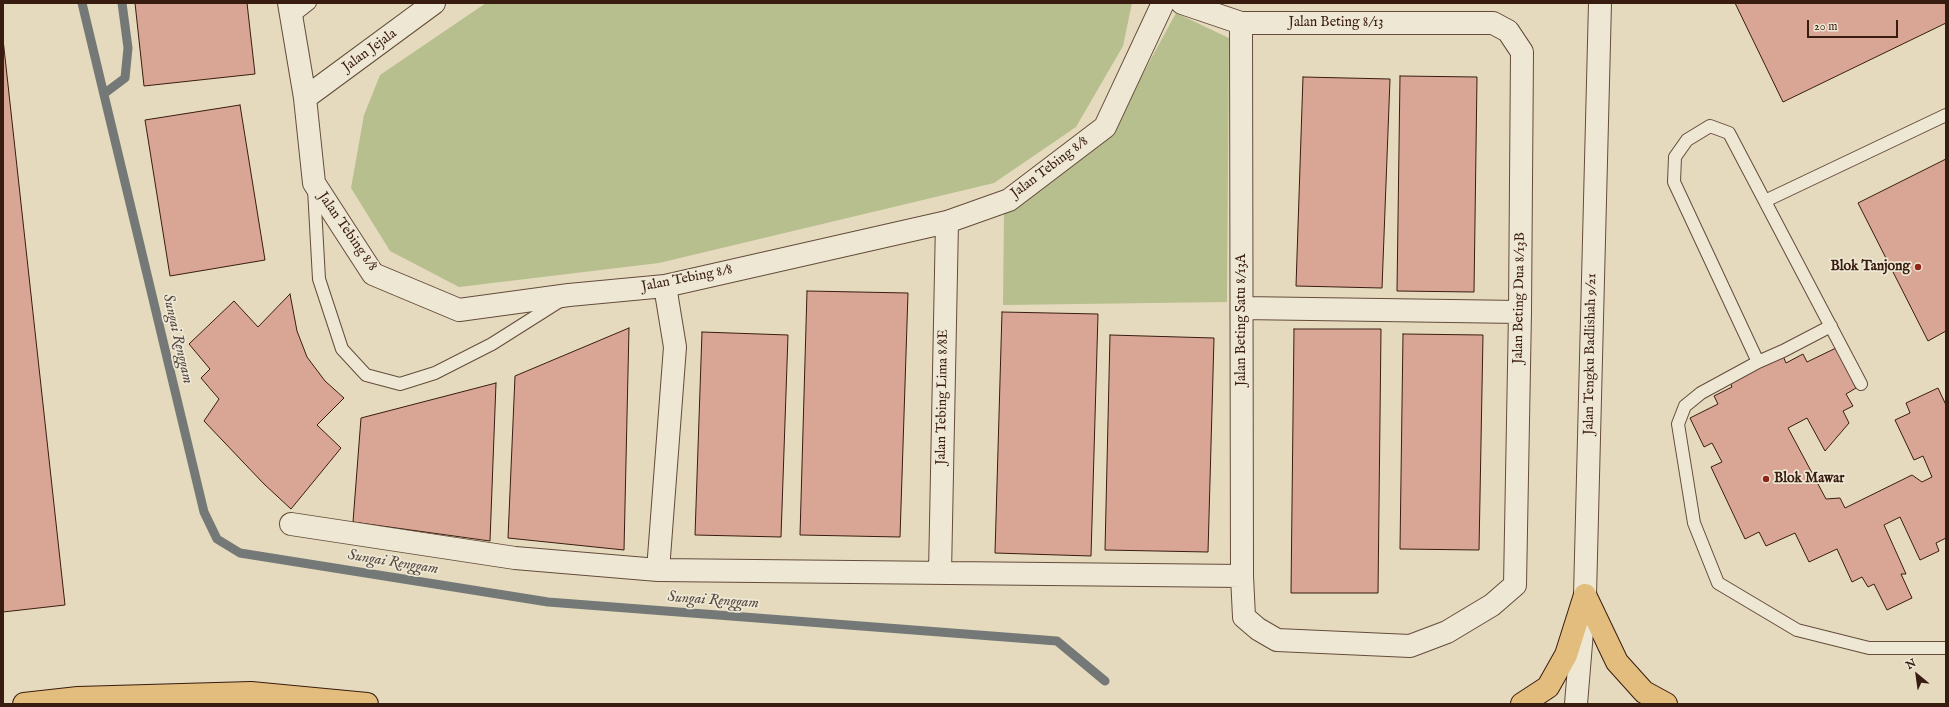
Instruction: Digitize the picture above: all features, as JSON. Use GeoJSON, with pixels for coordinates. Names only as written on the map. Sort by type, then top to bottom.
{"type":"FeatureCollection","features":[{"type":"Feature","properties":{"kind":"main road"},"geometry":{"type":"LineString","coordinates":[[1522,704],[1548,687],[1566,655],[1585,595]]}},
{"type":"Feature","properties":{"kind":"main road"},"geometry":{"type":"LineString","coordinates":[[1585,595],[1616,662],[1644,692],[1666,704]]}},
{"type":"Feature","properties":{"kind":"main road"},"geometry":{"type":"LineString","coordinates":[[24,704],[78,698],[251,693],[367,704]]}},
{"type":"Feature","properties":{"kind":"street","name":"Jalan Jejala"},"geometry":{"type":"LineString","coordinates":[[305,98],[434,3]]}},
{"type":"Feature","properties":{"kind":"street","name":"Jalan Tebing 8/8"},"geometry":{"type":"LineString","coordinates":[[290,10],[305,98],[314,183],[373,274],[459,310],[569,295],[665,286],[947,222],[1009,200],[1105,127],[1163,3]]}},
{"type":"Feature","properties":{"kind":"street","name":"Jalan Beting 8/13"},"geometry":{"type":"LineString","coordinates":[[1182,3],[1241,23],[1493,23]]}},
{"type":"Feature","properties":{"kind":"street","name":"Jalan Tengku Badlishah 9/21"},"geometry":{"type":"LineString","coordinates":[[1576,704],[1585,595],[1600,3]]}},
{"type":"Feature","properties":{"kind":"street","name":"Jalan Beting Satu 8/13A"},"geometry":{"type":"LineString","coordinates":[[1241,23],[1242,576],[1244,617]]}},
{"type":"Feature","properties":{"kind":"street","name":"Jalan Beting Dua 8/13B"},"geometry":{"type":"LineString","coordinates":[[1244,617],[1258,629],[1277,640],[1410,646],[1447,632],[1492,605],[1515,585],[1520,312],[1522,52],[1508,31],[1493,23]]}},
{"type":"Feature","properties":{"kind":"street","name":"Jalan Tebing Lima 8/8E"},"geometry":{"type":"LineString","coordinates":[[940,573],[947,222]]}},
{"type":"Feature","properties":{"kind":"street"},"geometry":{"type":"LineString","coordinates":[[658,570],[675,347],[665,286]]}},
{"type":"Feature","properties":{"kind":"street"},"geometry":{"type":"LineString","coordinates":[[1242,308],[1520,312]]}},
{"type":"Feature","properties":{"kind":"street"},"geometry":{"type":"LineString","coordinates":[[291,524],[515,558],[658,570],[1242,576]]}},
{"type":"Feature","properties":{"kind":"lane"},"geometry":{"type":"LineString","coordinates":[[290,10],[310,3]]}},
{"type":"Feature","properties":{"kind":"lane"},"geometry":{"type":"LineString","coordinates":[[1765,202],[1946,115]]}},
{"type":"Feature","properties":{"kind":"lane"},"geometry":{"type":"LineString","coordinates":[[1758,362],[1674,182],[1675,157],[1687,140],[1710,126],[1729,133],[1861,384]]}},
{"type":"Feature","properties":{"kind":"lane"},"geometry":{"type":"LineString","coordinates":[[314,183],[319,279],[342,348],[366,375],[400,384],[435,373],[492,344],[569,295]]}},
{"type":"Feature","properties":{"kind":"lane"},"geometry":{"type":"LineString","coordinates":[[1831,326],[1783,352],[1758,362],[1701,393],[1684,406],[1678,424],[1694,523],[1718,583],[1797,630],[1869,648],[1946,648]]}},
{"type":"Feature","properties":{"kind":"green space"},"geometry":{"type":"Polygon","coordinates":[[[486,3],[1132,3],[1123,46],[1076,127],[994,183],[659,263],[459,287],[390,251],[351,188],[364,115],[380,75],[486,3]]]}},
{"type":"Feature","properties":{"kind":"green space"},"geometry":{"type":"Polygon","coordinates":[[[1176,13],[1229,38],[1227,302],[1003,305],[1004,211],[1111,132],[1176,13]]]}},
{"type":"Feature","properties":{"kind":"building"},"geometry":{"type":"Polygon","coordinates":[[[135,3],[247,3],[255,74],[144,86],[135,3]]]}},
{"type":"Feature","properties":{"kind":"building"},"geometry":{"type":"Polygon","coordinates":[[[1735,3],[1946,3],[1946,23],[1783,102],[1735,3]]]}},
{"type":"Feature","properties":{"kind":"building"},"geometry":{"type":"Polygon","coordinates":[[[3,39],[65,605],[3,612],[3,39]]]}},
{"type":"Feature","properties":{"kind":"building"},"geometry":{"type":"Polygon","coordinates":[[[1400,76],[1477,77],[1474,292],[1397,291],[1400,76]]]}},
{"type":"Feature","properties":{"kind":"building"},"geometry":{"type":"Polygon","coordinates":[[[1303,77],[1390,79],[1382,288],[1296,286],[1303,77]]]}},
{"type":"Feature","properties":{"kind":"building"},"geometry":{"type":"Polygon","coordinates":[[[240,105],[265,260],[170,276],[145,120],[240,105]]]}},
{"type":"Feature","properties":{"kind":"building","name":"Blok Tanjong"},"geometry":{"type":"Polygon","coordinates":[[[1946,159],[1946,331],[1928,341],[1858,203],[1946,159]]]}},
{"type":"Feature","properties":{"kind":"building"},"geometry":{"type":"Polygon","coordinates":[[[807,291],[908,293],[900,537],[800,535],[807,291]]]}},
{"type":"Feature","properties":{"kind":"building"},"geometry":{"type":"Polygon","coordinates":[[[290,294],[297,331],[307,357],[325,381],[344,398],[317,425],[341,448],[291,509],[264,484],[204,421],[219,399],[201,378],[210,369],[189,344],[234,301],[258,327],[290,294]]]}},
{"type":"Feature","properties":{"kind":"building"},"geometry":{"type":"Polygon","coordinates":[[[1002,312],[1098,314],[1091,556],[995,553],[1002,312]]]}},
{"type":"Feature","properties":{"kind":"building"},"geometry":{"type":"Polygon","coordinates":[[[629,328],[624,550],[508,538],[515,376],[629,328]]]}},
{"type":"Feature","properties":{"kind":"building"},"geometry":{"type":"Polygon","coordinates":[[[1294,329],[1381,329],[1378,593],[1291,593],[1294,329]]]}},
{"type":"Feature","properties":{"kind":"building"},"geometry":{"type":"Polygon","coordinates":[[[702,332],[788,335],[781,537],[695,535],[702,332]]]}},
{"type":"Feature","properties":{"kind":"building"},"geometry":{"type":"Polygon","coordinates":[[[1403,334],[1483,335],[1479,550],[1400,549],[1403,334]]]}},
{"type":"Feature","properties":{"kind":"building"},"geometry":{"type":"Polygon","coordinates":[[[1110,335],[1214,338],[1208,552],[1105,550],[1110,335]]]}},
{"type":"Feature","properties":{"kind":"building","name":"Blok Mawar"},"geometry":{"type":"Polygon","coordinates":[[[1836,348],[1856,388],[1846,394],[1853,406],[1843,411],[1849,423],[1825,451],[1807,418],[1788,428],[1826,499],[1840,498],[1845,508],[1912,475],[1922,482],[1932,477],[1923,456],[1914,460],[1895,420],[1910,413],[1906,403],[1938,388],[1946,405],[1946,538],[1936,543],[1939,551],[1920,560],[1900,517],[1884,525],[1906,574],[1901,574],[1912,598],[1887,610],[1874,584],[1868,587],[1862,577],[1852,582],[1837,549],[1809,562],[1795,533],[1766,546],[1759,532],[1745,539],[1711,467],[1722,462],[1712,443],[1704,447],[1690,418],[1718,404],[1714,396],[1732,387],[1730,382],[1783,356],[1786,363],[1803,354],[1807,362],[1836,348]]]}},
{"type":"Feature","properties":{"kind":"building"},"geometry":{"type":"Polygon","coordinates":[[[496,383],[490,541],[353,522],[361,418],[496,383]]]}},
{"type":"Feature","properties":{"kind":"waterway","name":"Sungai Renggam"},"geometry":{"type":"LineString","coordinates":[[82,3],[204,512],[217,539],[240,553],[548,602],[1057,641],[1105,681]]}},
{"type":"Feature","properties":{"kind":"waterway"},"geometry":{"type":"LineString","coordinates":[[105,93],[125,78],[128,48],[122,3]]}},
{"type":"Feature","properties":{"kind":"place","name":"Blok Tanjong"},"geometry":{"type":"Point","coordinates":[1918,267]}},
{"type":"Feature","properties":{"kind":"place","name":"Blok Mawar"},"geometry":{"type":"Point","coordinates":[1766,479]}}]}
